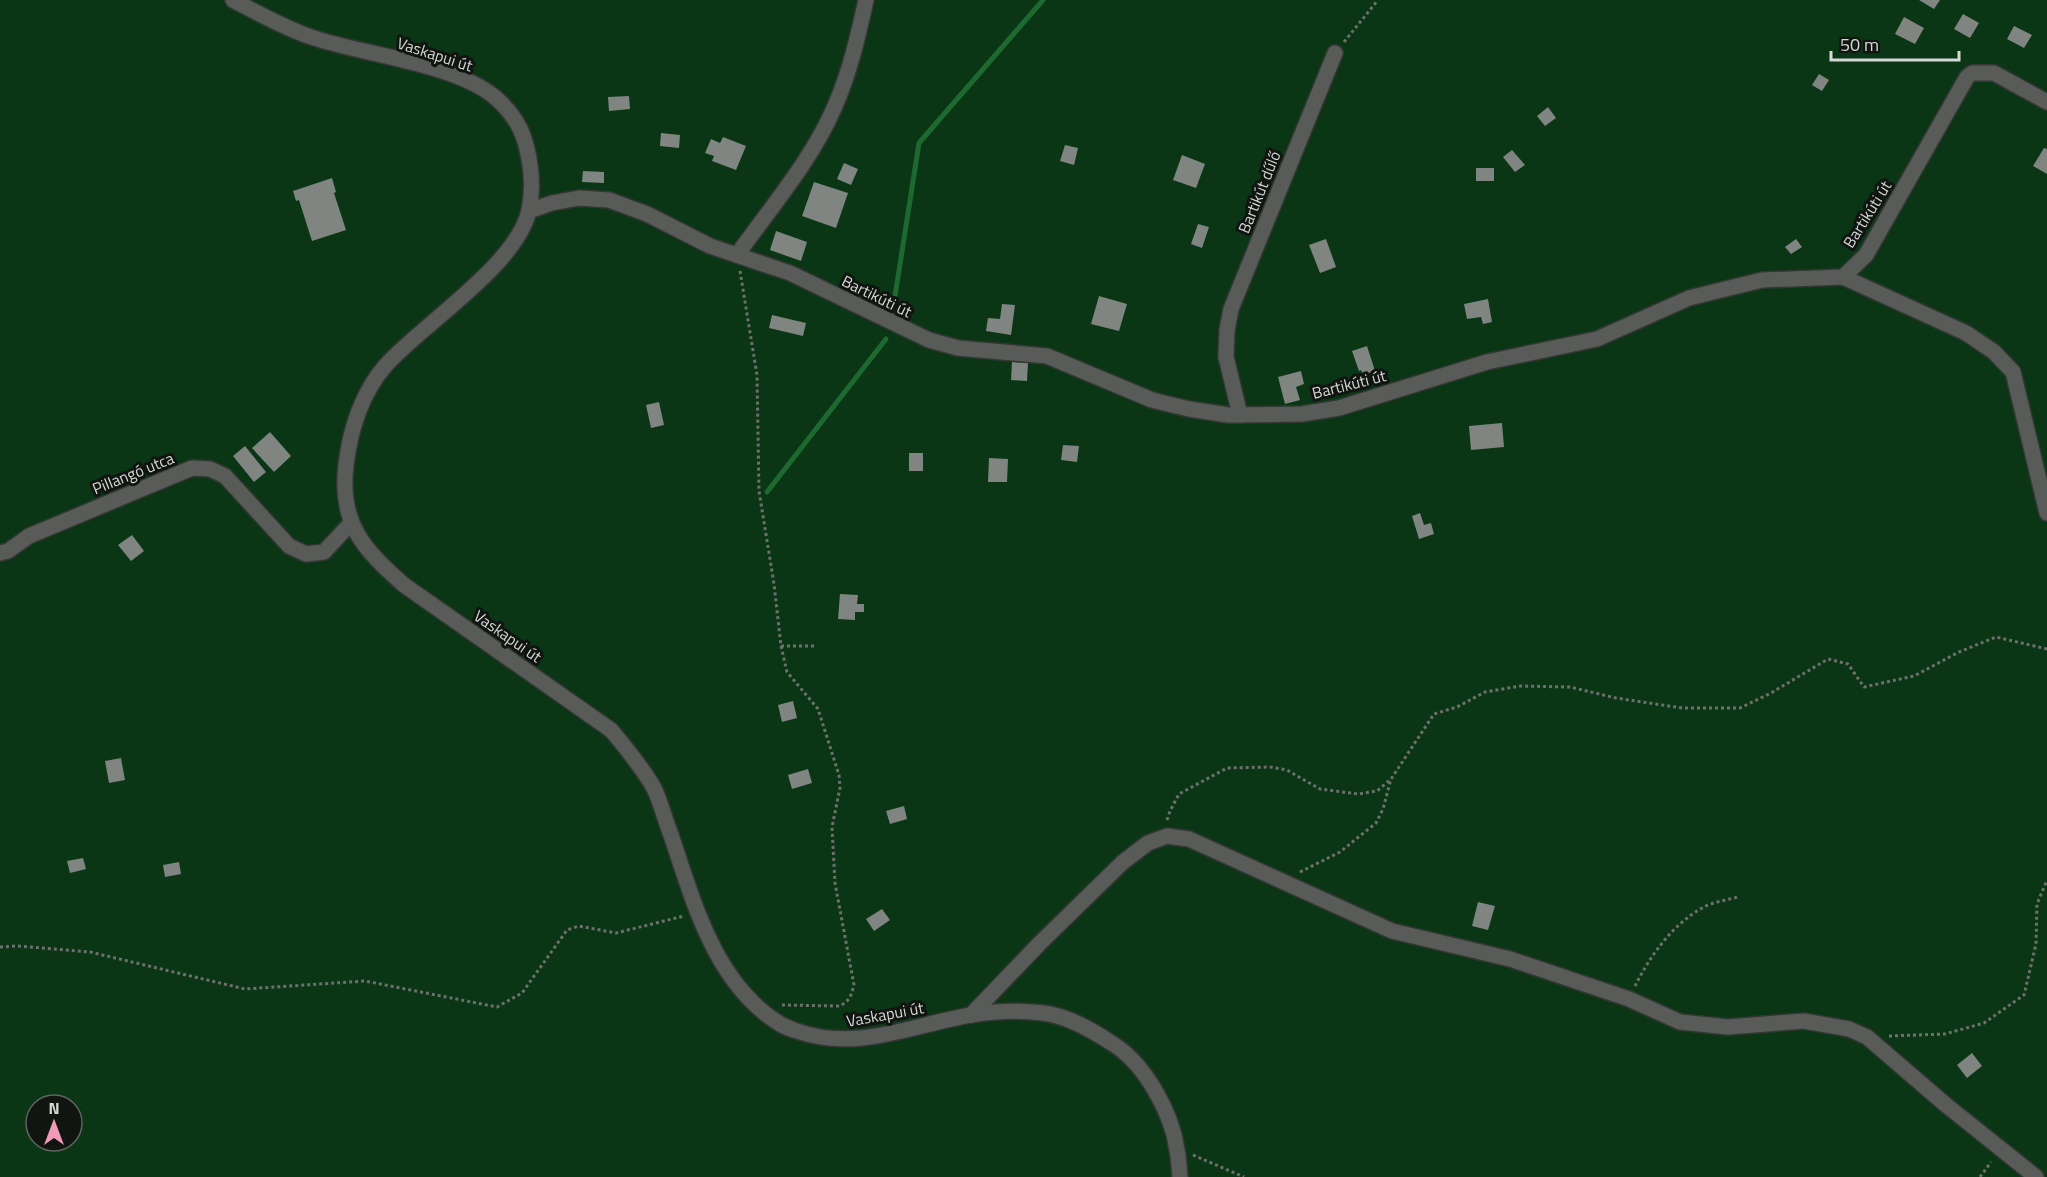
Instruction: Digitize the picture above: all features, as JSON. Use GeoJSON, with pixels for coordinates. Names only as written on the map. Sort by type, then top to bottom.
{"type":"FeatureCollection","features":[{"type":"Feature","properties":{"kind":"street","name":"Vaskapui út"},"geometry":{"type":"LineString","coordinates":[[233,0],[311,37],[443,72],[470,83],[495,97],[515,118],[527,142],[531,175],[529,211],[517,237],[502,260],[386,366],[370,387],[357,416],[348,445],[344,478],[346,502],[351,523],[369,551],[404,585],[611,730],[635,758],[654,790],[713,947],[736,985],[781,1025],[811,1036],[840,1040],[864,1039],[971,1015],[1004,1011],[1045,1013],[1089,1028],[1127,1052],[1149,1080],[1167,1113],[1177,1148],[1180,1177]]}},
{"type":"Feature","properties":{"kind":"street"},"geometry":{"type":"LineString","coordinates":[[737,255],[810,154],[835,106],[855,48],[866,0]]}},
{"type":"Feature","properties":{"kind":"street","name":"Bartikút dűlő"},"geometry":{"type":"LineString","coordinates":[[1240,415],[1226,357],[1227,330],[1231,309],[1335,53]]}},
{"type":"Feature","properties":{"kind":"street","name":"Bartikúti út"},"geometry":{"type":"LineString","coordinates":[[529,211],[552,203],[579,198],[609,200],[647,214],[710,246],[790,273],[905,330],[941,345],[1047,356],[1152,400],[1189,409],[1240,415],[1302,414],[1339,408],[1487,362],[1597,339],[1689,298],[1762,279],[1843,277],[1866,255],[1967,77],[1972,73],[1994,73],[2047,102]]}},
{"type":"Feature","properties":{"kind":"street"},"geometry":{"type":"LineString","coordinates":[[1843,277],[1966,333],[1994,352],[2013,372],[2047,513]]}},
{"type":"Feature","properties":{"kind":"street","name":"Pillangó utca"},"geometry":{"type":"LineString","coordinates":[[0,554],[9,551],[29,536],[192,468],[210,468],[225,476],[289,546],[306,554],[324,552],[351,523]]}},
{"type":"Feature","properties":{"kind":"street"},"geometry":{"type":"LineString","coordinates":[[971,1015],[1123,862],[1148,843],[1167,836],[1189,839],[1392,931],[1510,959],[1629,999],[1680,1022],[1728,1027],[1804,1021],[1849,1029],[1867,1037],[1946,1105],[2036,1177]]}},
{"type":"Feature","properties":{"kind":"path"},"geometry":{"type":"LineString","coordinates":[[1335,53],[1378,0]]}},
{"type":"Feature","properties":{"kind":"path"},"geometry":{"type":"LineString","coordinates":[[737,255],[757,375],[759,491],[781,646],[786,672],[818,710],[839,775],[840,788],[832,827],[836,883],[854,985],[846,1004],[838,1006],[786,1004],[764,1011]]}},
{"type":"Feature","properties":{"kind":"path"},"geometry":{"type":"LineString","coordinates":[[1167,836],[1170,811],[1179,794],[1227,768],[1270,766],[1287,770],[1320,789],[1358,794],[1377,790],[1391,779],[1434,714],[1457,707],[1485,692],[1521,686],[1570,687],[1616,699],[1682,708],[1740,708],[1771,693],[1828,659],[1848,664],[1864,687],[1914,676],[1959,652],[1996,637],[2047,649]]}},
{"type":"Feature","properties":{"kind":"path"},"geometry":{"type":"LineString","coordinates":[[781,646],[816,646]]}},
{"type":"Feature","properties":{"kind":"path"},"geometry":{"type":"LineString","coordinates":[[1287,883],[1302,871],[1340,852],[1376,823],[1383,809],[1391,779]]}},
{"type":"Feature","properties":{"kind":"path"},"geometry":{"type":"LineString","coordinates":[[1867,1037],[1945,1034],[1984,1023],[2024,995],[2036,944],[2037,904],[2047,880]]}},
{"type":"Feature","properties":{"kind":"path"},"geometry":{"type":"LineString","coordinates":[[1629,999],[1646,965],[1668,935],[1702,908],[1738,897]]}},
{"type":"Feature","properties":{"kind":"path"},"geometry":{"type":"LineString","coordinates":[[0,947],[17,946],[90,952],[245,989],[365,981],[497,1007],[522,993],[567,930],[579,926],[616,933],[698,912]]}},
{"type":"Feature","properties":{"kind":"path"},"geometry":{"type":"LineString","coordinates":[[1177,1148],[1244,1177]]}},
{"type":"Feature","properties":{"kind":"green space"},"geometry":{"type":"Polygon","coordinates":[[[0,0],[2047,0],[2047,1177],[0,1177],[0,0]]]}},
{"type":"Feature","properties":{"kind":"building"},"geometry":{"type":"Polygon","coordinates":[[[1919,0],[1940,0],[1934,9],[1919,0]]]}},
{"type":"Feature","properties":{"kind":"building"},"geometry":{"type":"Polygon","coordinates":[[[1963,14],[1979,23],[1970,38],[1954,29],[1963,14]]]}},
{"type":"Feature","properties":{"kind":"building"},"geometry":{"type":"Polygon","coordinates":[[[1904,17],[1924,28],[1915,44],[1895,34],[1904,17]]]}},
{"type":"Feature","properties":{"kind":"building"},"geometry":{"type":"Polygon","coordinates":[[[2014,26],[2032,35],[2024,48],[2007,39],[2014,26]]]}},
{"type":"Feature","properties":{"kind":"building"},"geometry":{"type":"Polygon","coordinates":[[[1819,74],[1829,80],[1822,91],[1812,85],[1819,74]]]}},
{"type":"Feature","properties":{"kind":"building"},"geometry":{"type":"Polygon","coordinates":[[[629,96],[630,109],[609,111],[608,97],[629,96]]]}},
{"type":"Feature","properties":{"kind":"building"},"geometry":{"type":"Polygon","coordinates":[[[1548,107],[1556,118],[1545,126],[1537,116],[1548,107]]]}},
{"type":"Feature","properties":{"kind":"building"},"geometry":{"type":"Polygon","coordinates":[[[661,133],[680,135],[679,148],[660,146],[661,133]]]}},
{"type":"Feature","properties":{"kind":"building"},"geometry":{"type":"Polygon","coordinates":[[[723,137],[746,146],[736,170],[712,161],[714,156],[705,153],[711,139],[720,143],[723,137]]]}},
{"type":"Feature","properties":{"kind":"building"},"geometry":{"type":"Polygon","coordinates":[[[1065,145],[1078,148],[1074,165],[1060,161],[1065,145]]]}},
{"type":"Feature","properties":{"kind":"building"},"geometry":{"type":"Polygon","coordinates":[[[2044,148],[2047,149],[2047,174],[2033,166],[2044,148]]]}},
{"type":"Feature","properties":{"kind":"building"},"geometry":{"type":"Polygon","coordinates":[[[1512,150],[1525,165],[1515,172],[1503,157],[1512,150]]]}},
{"type":"Feature","properties":{"kind":"building"},"geometry":{"type":"Polygon","coordinates":[[[1182,155],[1205,164],[1196,188],[1173,180],[1182,155]]]}},
{"type":"Feature","properties":{"kind":"building"},"geometry":{"type":"Polygon","coordinates":[[[844,163],[858,169],[851,185],[837,179],[844,163]]]}},
{"type":"Feature","properties":{"kind":"building"},"geometry":{"type":"Polygon","coordinates":[[[1476,168],[1494,168],[1494,181],[1476,181],[1476,168]]]}},
{"type":"Feature","properties":{"kind":"building"},"geometry":{"type":"Polygon","coordinates":[[[583,171],[604,172],[604,183],[582,182],[583,171]]]}},
{"type":"Feature","properties":{"kind":"building"},"geometry":{"type":"Polygon","coordinates":[[[332,178],[336,192],[334,193],[346,230],[312,241],[299,200],[296,201],[293,191],[332,178]]]}},
{"type":"Feature","properties":{"kind":"building"},"geometry":{"type":"Polygon","coordinates":[[[814,182],[848,193],[836,228],[802,216],[814,182]]]}},
{"type":"Feature","properties":{"kind":"building"},"geometry":{"type":"Polygon","coordinates":[[[1198,224],[1209,227],[1202,248],[1191,244],[1198,224]]]}},
{"type":"Feature","properties":{"kind":"building"},"geometry":{"type":"Polygon","coordinates":[[[776,231],[807,242],[801,261],[770,250],[776,231]]]}},
{"type":"Feature","properties":{"kind":"building"},"geometry":{"type":"Polygon","coordinates":[[[1326,239],[1336,267],[1320,273],[1309,245],[1326,239]]]}},
{"type":"Feature","properties":{"kind":"building"},"geometry":{"type":"Polygon","coordinates":[[[1796,239],[1802,247],[1791,254],[1785,247],[1796,239]]]}},
{"type":"Feature","properties":{"kind":"building"},"geometry":{"type":"Polygon","coordinates":[[[1099,296],[1127,304],[1119,331],[1091,324],[1099,296]]]}},
{"type":"Feature","properties":{"kind":"building"},"geometry":{"type":"Polygon","coordinates":[[[1488,299],[1492,322],[1483,324],[1481,317],[1467,319],[1464,304],[1488,299]]]}},
{"type":"Feature","properties":{"kind":"building"},"geometry":{"type":"Polygon","coordinates":[[[1002,304],[1015,305],[1011,335],[986,331],[988,318],[1000,319],[1002,304]]]}},
{"type":"Feature","properties":{"kind":"building"},"geometry":{"type":"Polygon","coordinates":[[[772,315],[806,323],[803,336],[769,328],[772,315]]]}},
{"type":"Feature","properties":{"kind":"building"},"geometry":{"type":"Polygon","coordinates":[[[1367,346],[1375,371],[1363,375],[1361,370],[1359,371],[1352,351],[1367,346]]]}},
{"type":"Feature","properties":{"kind":"building"},"geometry":{"type":"Polygon","coordinates":[[[1012,362],[1028,363],[1027,381],[1011,380],[1012,362]]]}},
{"type":"Feature","properties":{"kind":"building"},"geometry":{"type":"Polygon","coordinates":[[[1301,371],[1304,384],[1296,387],[1300,400],[1285,404],[1278,377],[1301,371]]]}},
{"type":"Feature","properties":{"kind":"building"},"geometry":{"type":"Polygon","coordinates":[[[659,402],[664,425],[651,428],[646,405],[659,402]]]}},
{"type":"Feature","properties":{"kind":"building"},"geometry":{"type":"Polygon","coordinates":[[[1502,423],[1504,447],[1471,450],[1469,426],[1502,423]]]}},
{"type":"Feature","properties":{"kind":"building"},"geometry":{"type":"Polygon","coordinates":[[[270,432],[291,456],[274,472],[252,448],[270,432]]]}},
{"type":"Feature","properties":{"kind":"building"},"geometry":{"type":"Polygon","coordinates":[[[1063,445],[1079,446],[1077,462],[1061,460],[1063,445]]]}},
{"type":"Feature","properties":{"kind":"building"},"geometry":{"type":"Polygon","coordinates":[[[245,446],[266,472],[254,482],[233,456],[245,446]]]}},
{"type":"Feature","properties":{"kind":"building"},"geometry":{"type":"Polygon","coordinates":[[[909,453],[923,453],[923,471],[909,471],[909,453]]]}},
{"type":"Feature","properties":{"kind":"building"},"geometry":{"type":"Polygon","coordinates":[[[989,458],[1008,459],[1007,482],[988,482],[989,458]]]}},
{"type":"Feature","properties":{"kind":"building"},"geometry":{"type":"Polygon","coordinates":[[[1420,513],[1424,525],[1431,523],[1434,534],[1419,539],[1412,516],[1420,513]]]}},
{"type":"Feature","properties":{"kind":"building"},"geometry":{"type":"Polygon","coordinates":[[[132,535],[144,551],[131,561],[118,545],[132,535]]]}},
{"type":"Feature","properties":{"kind":"building"},"geometry":{"type":"Polygon","coordinates":[[[840,594],[858,595],[857,604],[864,604],[864,612],[855,612],[855,620],[838,619],[840,594]]]}},
{"type":"Feature","properties":{"kind":"building"},"geometry":{"type":"Polygon","coordinates":[[[793,701],[797,718],[782,722],[778,705],[793,701]]]}},
{"type":"Feature","properties":{"kind":"building"},"geometry":{"type":"Polygon","coordinates":[[[121,758],[125,780],[109,783],[105,761],[121,758]]]}},
{"type":"Feature","properties":{"kind":"building"},"geometry":{"type":"Polygon","coordinates":[[[808,769],[812,783],[792,789],[788,775],[808,769]]]}},
{"type":"Feature","properties":{"kind":"building"},"geometry":{"type":"Polygon","coordinates":[[[904,806],[907,819],[890,824],[886,811],[904,806]]]}},
{"type":"Feature","properties":{"kind":"building"},"geometry":{"type":"Polygon","coordinates":[[[83,858],[86,869],[70,873],[67,861],[83,858]]]}},
{"type":"Feature","properties":{"kind":"building"},"geometry":{"type":"Polygon","coordinates":[[[179,862],[181,874],[165,877],[163,865],[179,862]]]}},
{"type":"Feature","properties":{"kind":"building"},"geometry":{"type":"Polygon","coordinates":[[[1478,902],[1495,906],[1488,930],[1472,926],[1478,902]]]}},
{"type":"Feature","properties":{"kind":"building"},"geometry":{"type":"Polygon","coordinates":[[[882,909],[890,920],[874,931],[866,919],[882,909]]]}},
{"type":"Feature","properties":{"kind":"building"},"geometry":{"type":"Polygon","coordinates":[[[1972,1053],[1982,1066],[1967,1078],[1957,1065],[1972,1053]]]}},
{"type":"Feature","properties":{"kind":"waterway"},"geometry":{"type":"LineString","coordinates":[[893,309],[919,143],[1043,0]]}},
{"type":"Feature","properties":{"kind":"waterway"},"geometry":{"type":"LineString","coordinates":[[767,492],[886,339]]}}]}
